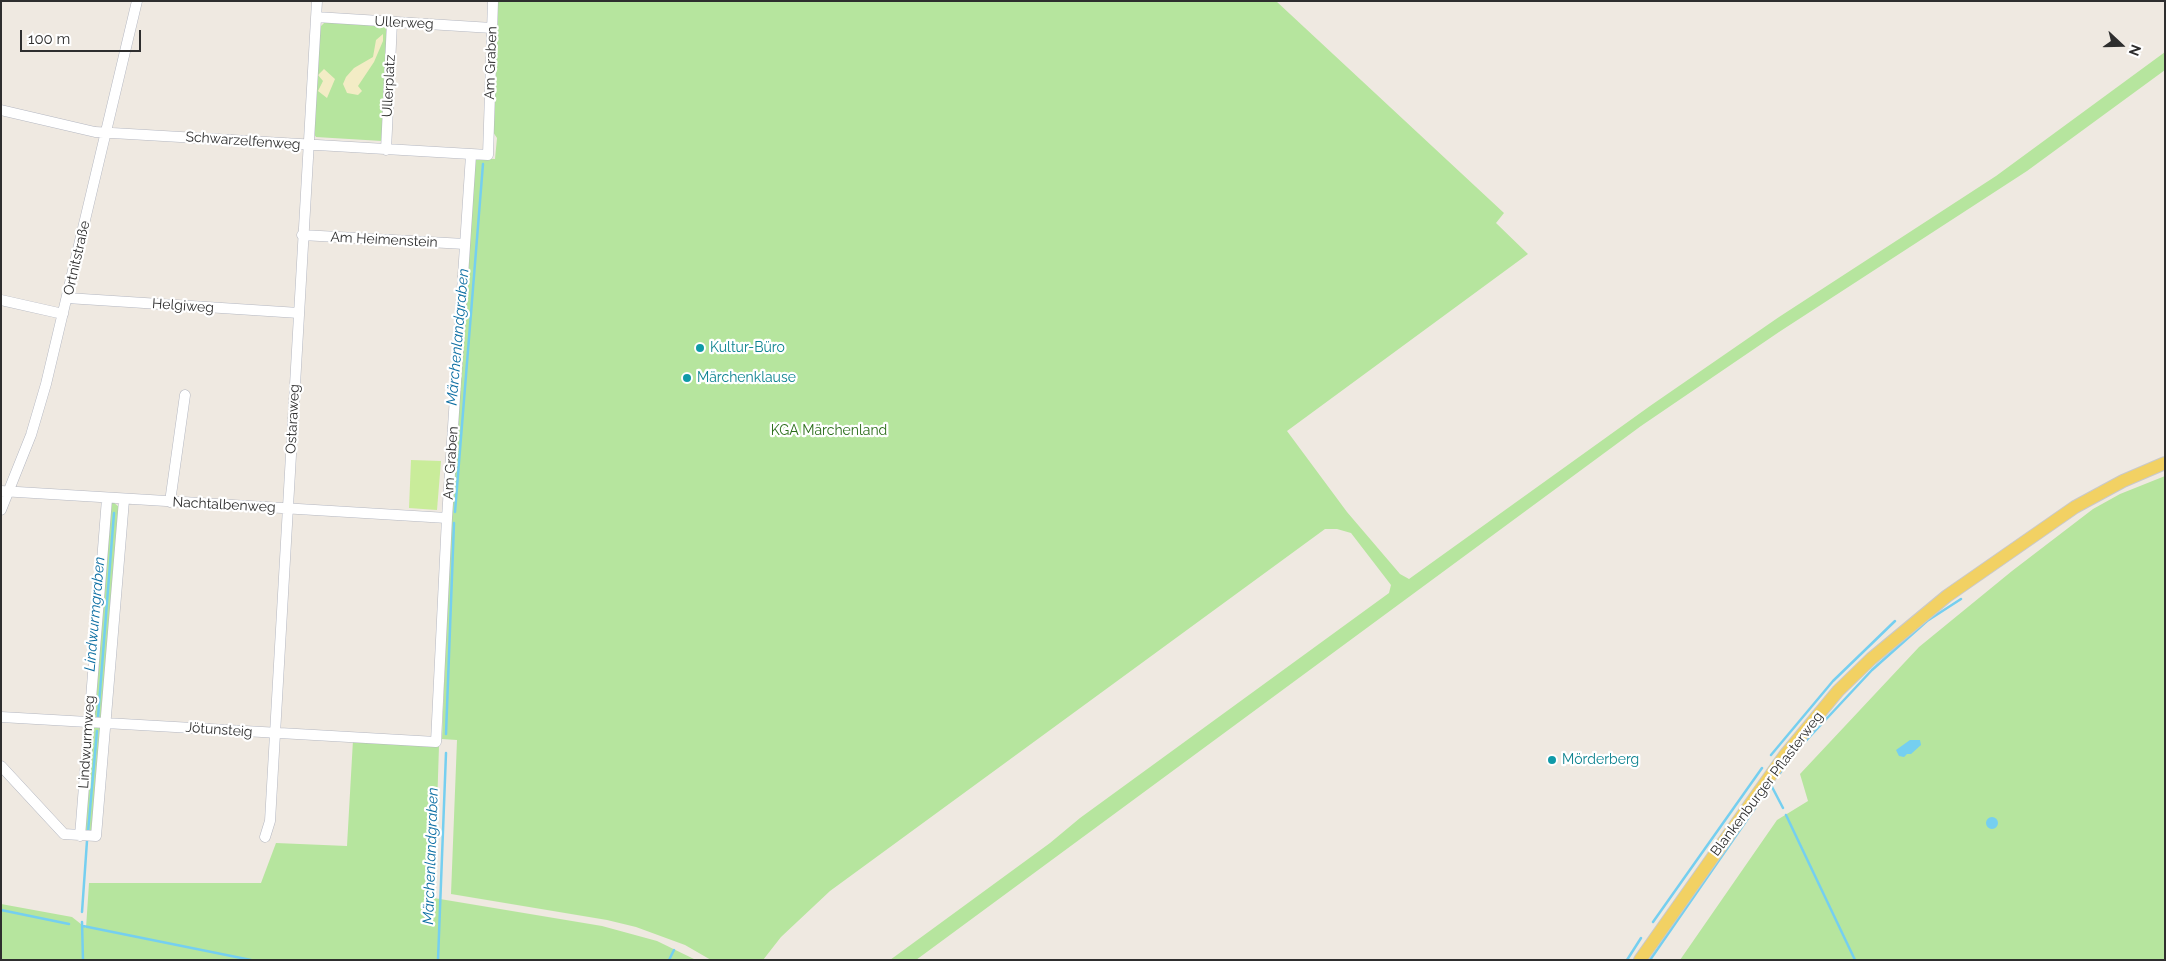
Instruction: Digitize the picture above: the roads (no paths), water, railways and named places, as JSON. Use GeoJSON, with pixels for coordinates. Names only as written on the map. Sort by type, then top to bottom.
{"type":"FeatureCollection","features":[{"type":"Feature","properties":{"kind":"main road","name":"Blankenburger Pflasterweg"},"geometry":{"type":"LineString","coordinates":[[1640,960],[1785,755],[1838,691],[1871,659],[1947,596],[2075,508],[2123,481],[2165,463]]}},
{"type":"Feature","properties":{"kind":"street","name":"Ortnitstraße"},"geometry":{"type":"LineString","coordinates":[[1,510],[5,492],[31,435],[64,314],[137,1]]}},
{"type":"Feature","properties":{"kind":"street","name":"Ostaraweg"},"geometry":{"type":"LineString","coordinates":[[265,837],[270,821],[302,235],[317,1]]}},
{"type":"Feature","properties":{"kind":"street","name":"Am Graben"},"geometry":{"type":"LineString","coordinates":[[488,155],[493,1]]}},
{"type":"Feature","properties":{"kind":"street","name":"Ullerweg"},"geometry":{"type":"LineString","coordinates":[[316,17],[492,28]]}},
{"type":"Feature","properties":{"kind":"street","name":"Ullerplatz"},"geometry":{"type":"LineString","coordinates":[[386,150],[392,22]]}},
{"type":"Feature","properties":{"kind":"street","name":"Schwarzelfenweg"},"geometry":{"type":"LineString","coordinates":[[1,110],[106,133],[488,155]]}},
{"type":"Feature","properties":{"kind":"street","name":"Am Graben"},"geometry":{"type":"LineString","coordinates":[[436,742],[447,518],[471,155]]}},
{"type":"Feature","properties":{"kind":"street","name":"Am Heimenstein"},"geometry":{"type":"LineString","coordinates":[[302,235],[465,244]]}},
{"type":"Feature","properties":{"kind":"street","name":"Helgiweg"},"geometry":{"type":"LineString","coordinates":[[67,298],[299,313]]}},
{"type":"Feature","properties":{"kind":"street"},"geometry":{"type":"LineString","coordinates":[[1,300],[64,314]]}},
{"type":"Feature","properties":{"kind":"street"},"geometry":{"type":"LineString","coordinates":[[170,502],[185,395]]}},
{"type":"Feature","properties":{"kind":"street","name":"Nachtalbenweg"},"geometry":{"type":"LineString","coordinates":[[5,492],[447,518]]}},
{"type":"Feature","properties":{"kind":"street","name":"Lindwurmweg"},"geometry":{"type":"LineString","coordinates":[[107,499],[80,836],[96,836],[124,500]]}},
{"type":"Feature","properties":{"kind":"street","name":"Jötunsteig"},"geometry":{"type":"LineString","coordinates":[[1,717],[436,742]]}},
{"type":"Feature","properties":{"kind":"street"},"geometry":{"type":"LineString","coordinates":[[1,766],[64,834],[80,836]]}},
{"type":"Feature","properties":{"kind":"water"},"geometry":{"type":"Polygon","coordinates":[[[1910,740],[1920,740],[1921,745],[1911,754],[1907,754],[1904,757],[1899,756],[1896,750],[1910,740]]]}},
{"type":"Feature","properties":{"kind":"water"},"geometry":{"type":"Polygon","coordinates":[[[1992,817],[1998,823],[1992,829],[1986,823],[1992,817]]]}},
{"type":"Feature","properties":{"kind":"waterway","name":"Märchenlandgraben"},"geometry":{"type":"LineString","coordinates":[[455,512],[483,164]]}},
{"type":"Feature","properties":{"kind":"waterway","name":"Lindwurmgraben"},"geometry":{"type":"LineString","coordinates":[[98,717],[114,513]]}},
{"type":"Feature","properties":{"kind":"waterway","name":"Märchenlandgraben"},"geometry":{"type":"LineString","coordinates":[[446,734],[454,523]]}},
{"type":"Feature","properties":{"kind":"waterway"},"geometry":{"type":"LineString","coordinates":[[1780,773],[1801,746],[1872,670],[1927,621],[1961,599]]}},
{"type":"Feature","properties":{"kind":"waterway"},"geometry":{"type":"LineString","coordinates":[[1771,755],[1833,681],[1895,621]]}},
{"type":"Feature","properties":{"kind":"waterway","name":"Lindwurmgraben"},"geometry":{"type":"LineString","coordinates":[[88,832],[97,731]]}},
{"type":"Feature","properties":{"kind":"waterway","name":"Märchenlandgraben"},"geometry":{"type":"LineString","coordinates":[[438,960],[446,753]]}},
{"type":"Feature","properties":{"kind":"waterway"},"geometry":{"type":"LineString","coordinates":[[1653,922],[1762,768]]}},
{"type":"Feature","properties":{"kind":"waterway"},"geometry":{"type":"LineString","coordinates":[[1650,960],[1771,785],[1783,808]]}},
{"type":"Feature","properties":{"kind":"waterway"},"geometry":{"type":"LineString","coordinates":[[1786,815],[1855,960]]}},
{"type":"Feature","properties":{"kind":"waterway","name":"Lindwurmgraben"},"geometry":{"type":"LineString","coordinates":[[82,912],[87,841]]}},
{"type":"Feature","properties":{"kind":"waterway"},"geometry":{"type":"LineString","coordinates":[[1,910],[69,924]]}},
{"type":"Feature","properties":{"kind":"waterway","name":"Lindwurmgraben"},"geometry":{"type":"LineString","coordinates":[[82,922],[83,960]]}},
{"type":"Feature","properties":{"kind":"waterway"},"geometry":{"type":"LineString","coordinates":[[83,926],[251,960]]}},
{"type":"Feature","properties":{"kind":"waterway"},"geometry":{"type":"LineString","coordinates":[[1627,960],[1641,938]]}},
{"type":"Feature","properties":{"kind":"waterway"},"geometry":{"type":"LineString","coordinates":[[669,960],[674,950]]}},
{"type":"Feature","properties":{"kind":"place","name":"Kultur-Büro"},"geometry":{"type":"Point","coordinates":[700,348]}},
{"type":"Feature","properties":{"kind":"place","name":"Märchenklause"},"geometry":{"type":"Point","coordinates":[687,378]}},
{"type":"Feature","properties":{"kind":"place","name":"Mörderberg"},"geometry":{"type":"Point","coordinates":[1552,760]}},
{"type":"Feature","properties":{"kind":"park label","name":"KGA Märchenland"},"geometry":{"type":"Point","coordinates":[829,431]}}]}
